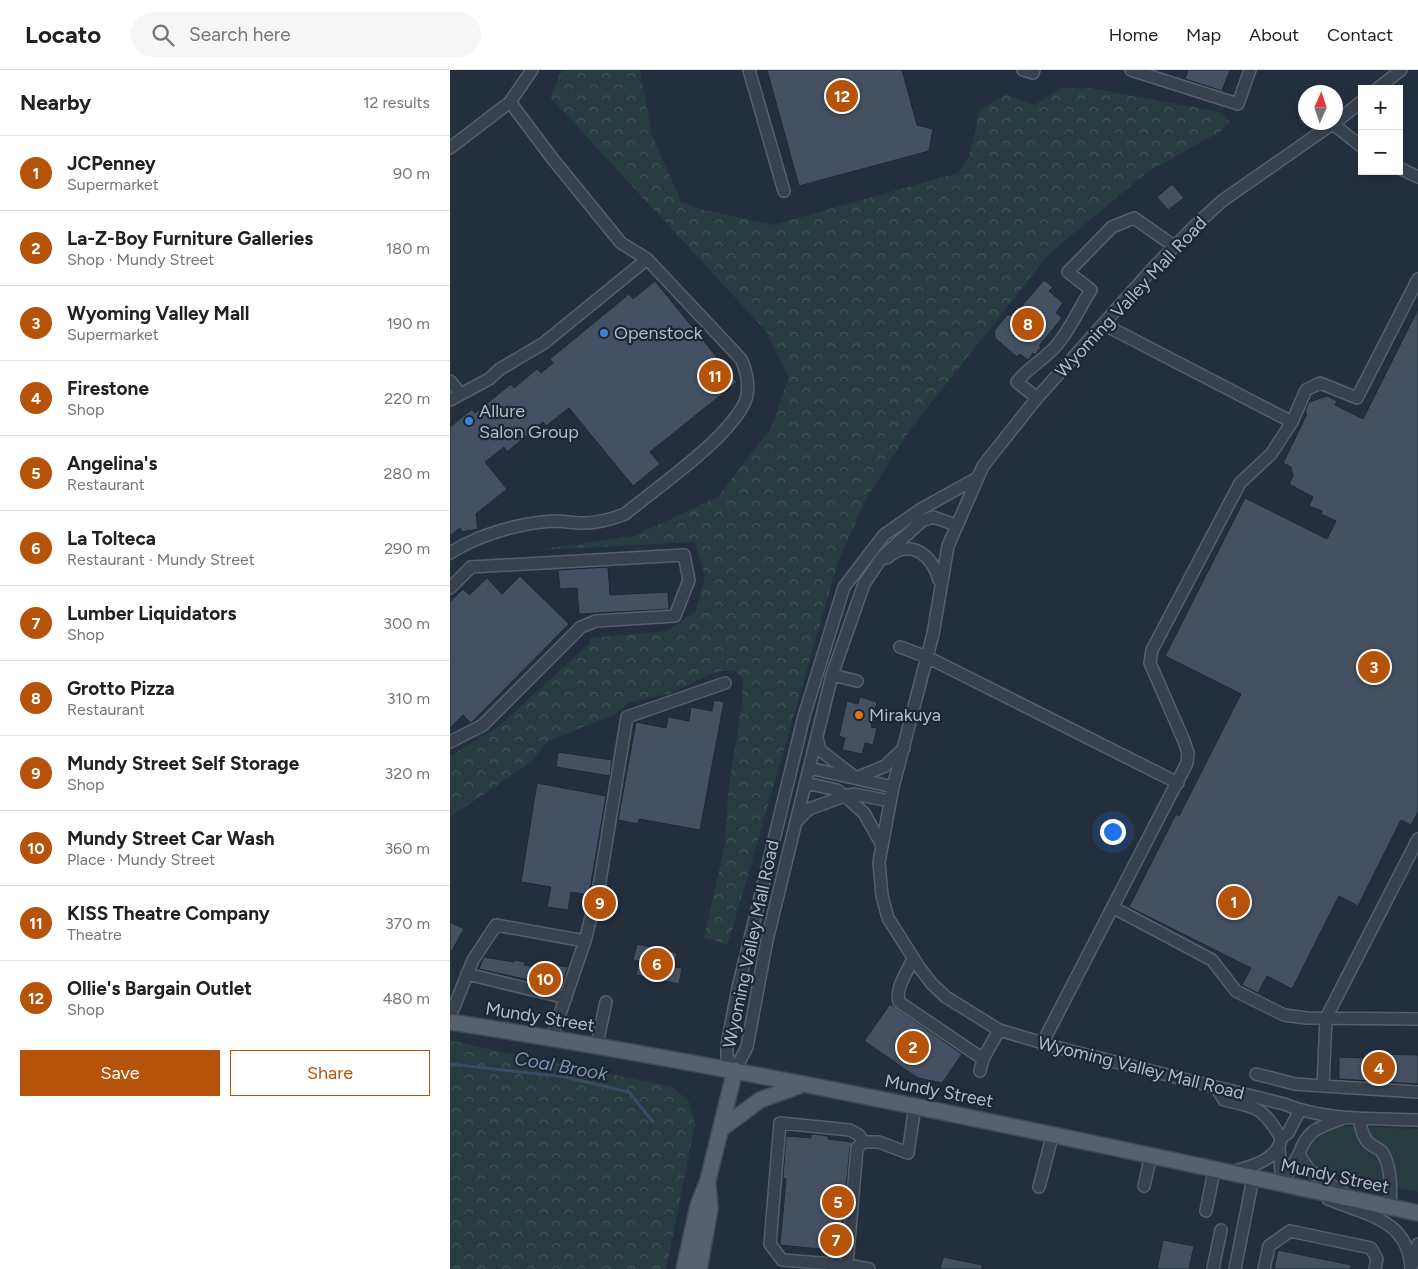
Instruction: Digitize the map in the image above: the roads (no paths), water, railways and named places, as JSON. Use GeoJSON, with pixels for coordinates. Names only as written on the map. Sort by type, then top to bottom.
{"type":"FeatureCollection","features":[{"type":"Feature","properties":{"kind":"main road","name":"Mundy Street"},"geometry":{"type":"LineString","coordinates":[[450,1022],[597,1044],[735,1070],[1053,1133],[1221,1172],[1418,1213]]}},
{"type":"Feature","properties":{"kind":"main road"},"geometry":{"type":"LineString","coordinates":[[684,1269],[698,1206],[708,1180],[735,1070]]}},
{"type":"Feature","properties":{"kind":"main road"},"geometry":{"type":"LineString","coordinates":[[721,1128],[760,1100],[804,1084]]}},
{"type":"Feature","properties":{"kind":"main road"},"geometry":{"type":"LineString","coordinates":[[699,1269],[710,1209],[708,1180]]}},
{"type":"Feature","properties":{"kind":"lane"},"geometry":{"type":"LineString","coordinates":[[450,148],[510,102],[532,70]]}},
{"type":"Feature","properties":{"kind":"lane"},"geometry":{"type":"LineString","coordinates":[[749,70],[784,191]]}},
{"type":"Feature","properties":{"kind":"lane"},"geometry":{"type":"LineString","coordinates":[[1023,70],[1034,73],[1034,70]]}},
{"type":"Feature","properties":{"kind":"lane"},"geometry":{"type":"LineString","coordinates":[[1131,70],[1238,104],[1250,70]]}},
{"type":"Feature","properties":{"kind":"lane"},"geometry":{"type":"LineString","coordinates":[[1382,85],[1401,70]]}},
{"type":"Feature","properties":{"kind":"lane"},"geometry":{"type":"LineString","coordinates":[[450,553],[478,539],[526,525],[552,521],[585,523],[608,520],[625,514],[716,439],[732,421],[744,402],[746,392],[747,373],[741,359],[647,260],[621,243],[552,158],[510,102]]}},
{"type":"Feature","properties":{"kind":"lane","name":"Wyoming Valley Mall Road"},"geometry":{"type":"LineString","coordinates":[[1343,116],[1358,104]]}},
{"type":"Feature","properties":{"kind":"lane","name":"Wyoming Valley Mall Road"},"geometry":{"type":"LineString","coordinates":[[1324,130],[1222,201],[1174,246],[1037,398],[983,466],[948,546],[927,657],[893,787],[879,862],[883,903],[894,930],[913,958],[932,984],[946,997],[999,1030],[1042,1044],[1284,1104],[1300,1110],[1345,1118],[1418,1120]]}},
{"type":"Feature","properties":{"kind":"lane"},"geometry":{"type":"LineString","coordinates":[[1342,130],[1358,144]]}},
{"type":"Feature","properties":{"kind":"lane"},"geometry":{"type":"LineString","coordinates":[[1403,170],[1418,177]]}},
{"type":"Feature","properties":{"kind":"lane"},"geometry":{"type":"LineString","coordinates":[[1037,398],[1017,382],[1022,375],[1040,362],[1058,344],[1091,290],[1068,272],[1112,227],[1134,218],[1174,246]]}},
{"type":"Feature","properties":{"kind":"lane"},"geometry":{"type":"LineString","coordinates":[[450,400],[489,379],[500,369],[544,343],[647,260]]}},
{"type":"Feature","properties":{"kind":"lane"},"geometry":{"type":"LineString","coordinates":[[1042,1044],[1114,908],[1187,763],[1188,753],[1150,663],[1152,650],[1240,483],[1271,454],[1292,422],[1306,390],[1320,383],[1357,398],[1418,279]]}},
{"type":"Feature","properties":{"kind":"lane"},"geometry":{"type":"LineString","coordinates":[[1103,324],[1292,422]]}},
{"type":"Feature","properties":{"kind":"lane"},"geometry":{"type":"LineString","coordinates":[[450,381],[460,394]]}},
{"type":"Feature","properties":{"kind":"lane","name":"Wyoming Valley Mall Road"},"geometry":{"type":"LineString","coordinates":[[735,1070],[727,1057],[727,1045],[738,988],[804,716],[844,587],[884,534],[921,509],[977,478]]}},
{"type":"Feature","properties":{"kind":"lane"},"geometry":{"type":"LineString","coordinates":[[864,584],[882,557],[922,521],[933,517],[956,525]]}},
{"type":"Feature","properties":{"kind":"lane"},"geometry":{"type":"LineString","coordinates":[[864,584],[888,557],[906,548],[921,552],[934,564],[940,584]]}},
{"type":"Feature","properties":{"kind":"lane"},"geometry":{"type":"LineString","coordinates":[[450,588],[471,568],[684,555],[689,580],[675,616],[596,621],[580,627],[483,725],[450,742]]}},
{"type":"Feature","properties":{"kind":"lane","name":"Wyoming Valley Mall Road"},"geometry":{"type":"LineString","coordinates":[[735,1070],[747,1047],[767,940],[832,675],[864,584]]}},
{"type":"Feature","properties":{"kind":"lane"},"geometry":{"type":"LineString","coordinates":[[900,647],[927,657],[1178,783]]}},
{"type":"Feature","properties":{"kind":"lane"},"geometry":{"type":"LineString","coordinates":[[832,675],[857,681]]}},
{"type":"Feature","properties":{"kind":"lane"},"geometry":{"type":"LineString","coordinates":[[552,1037],[585,941],[600,881],[627,716],[725,683]]}},
{"type":"Feature","properties":{"kind":"lane"},"geometry":{"type":"LineString","coordinates":[[819,728],[817,742],[820,750],[856,778]]}},
{"type":"Feature","properties":{"kind":"lane"},"geometry":{"type":"LineString","coordinates":[[856,778],[885,766],[904,748]]}},
{"type":"Feature","properties":{"kind":"lane"},"geometry":{"type":"LineString","coordinates":[[809,768],[893,787]]}},
{"type":"Feature","properties":{"kind":"lane"},"geometry":{"type":"LineString","coordinates":[[806,783],[837,790],[845,796],[864,813],[882,845]]}},
{"type":"Feature","properties":{"kind":"lane"},"geometry":{"type":"LineString","coordinates":[[793,829],[799,818],[809,809],[845,796],[854,794],[890,801]]}},
{"type":"Feature","properties":{"kind":"lane"},"geometry":{"type":"LineString","coordinates":[[1323,1086],[1326,1018],[1418,838]]}},
{"type":"Feature","properties":{"kind":"lane"},"geometry":{"type":"LineString","coordinates":[[1114,908],[1212,960],[1236,991],[1292,1017],[1418,1019]]}},
{"type":"Feature","properties":{"kind":"lane"},"geometry":{"type":"LineString","coordinates":[[450,1017],[468,974],[486,939],[496,925],[585,941]]}},
{"type":"Feature","properties":{"kind":"lane"},"geometry":{"type":"LineString","coordinates":[[913,958],[907,975],[898,990],[899,1002],[983,1059]]}},
{"type":"Feature","properties":{"kind":"lane"},"geometry":{"type":"LineString","coordinates":[[468,974],[566,998]]}},
{"type":"Feature","properties":{"kind":"lane"},"geometry":{"type":"LineString","coordinates":[[597,1044],[606,1002]]}},
{"type":"Feature","properties":{"kind":"lane"},"geometry":{"type":"LineString","coordinates":[[980,1071],[983,1059],[999,1030]]}},
{"type":"Feature","properties":{"kind":"lane"},"geometry":{"type":"LineString","coordinates":[[1256,1074],[1295,1084],[1418,1092]]}},
{"type":"Feature","properties":{"kind":"lane"},"geometry":{"type":"LineString","coordinates":[[1218,1089],[1224,1100],[1253,1108],[1267,1115],[1280,1143],[1282,1184]]}},
{"type":"Feature","properties":{"kind":"lane"},"geometry":{"type":"LineString","coordinates":[[847,1264],[857,1148],[863,1142],[879,1142],[908,1153],[916,1106]]}},
{"type":"Feature","properties":{"kind":"lane"},"geometry":{"type":"LineString","coordinates":[[1282,1184],[1300,1154],[1303,1140],[1300,1110]]}},
{"type":"Feature","properties":{"kind":"lane"},"geometry":{"type":"LineString","coordinates":[[1206,1211],[1221,1172],[1262,1162],[1288,1133],[1300,1110]]}},
{"type":"Feature","properties":{"kind":"lane"},"geometry":{"type":"LineString","coordinates":[[1303,1140],[1316,1129],[1345,1118]]}},
{"type":"Feature","properties":{"kind":"lane"},"geometry":{"type":"LineString","coordinates":[[1359,1118],[1362,1133],[1368,1143],[1382,1152],[1388,1168],[1391,1186],[1390,1207]]}},
{"type":"Feature","properties":{"kind":"lane"},"geometry":{"type":"LineString","coordinates":[[863,1142],[859,1135],[850,1130],[780,1123],[770,1244],[782,1260],[847,1264],[869,1269]]}},
{"type":"Feature","properties":{"kind":"lane"},"geometry":{"type":"LineString","coordinates":[[1039,1186],[1053,1133]]}},
{"type":"Feature","properties":{"kind":"lane"},"geometry":{"type":"LineString","coordinates":[[1300,1154],[1309,1170],[1351,1198]]}},
{"type":"Feature","properties":{"kind":"lane"},"geometry":{"type":"LineString","coordinates":[[1144,1186],[1152,1156]]}},
{"type":"Feature","properties":{"kind":"lane"},"geometry":{"type":"LineString","coordinates":[[1235,1269],[1253,1178]]}},
{"type":"Feature","properties":{"kind":"lane"},"geometry":{"type":"LineString","coordinates":[[1304,1189],[1393,1226],[1407,1244],[1411,1268]]}},
{"type":"Feature","properties":{"kind":"lane"},"geometry":{"type":"LineString","coordinates":[[1213,1269],[1221,1230]]}},
{"type":"Feature","properties":{"kind":"lane"},"geometry":{"type":"LineString","coordinates":[[1264,1269],[1270,1246],[1290,1231],[1371,1248],[1377,1259],[1375,1269]]}},
{"type":"Feature","properties":{"kind":"lane"},"geometry":{"type":"LineString","coordinates":[[1411,1268],[1418,1244]]}},
{"type":"Feature","properties":{"kind":"waterway","name":"Coal Brook"},"geometry":{"type":"LineString","coordinates":[[450,1064],[565,1077],[629,1092],[653,1122]]}},
{"type":"Feature","properties":{"kind":"place","name":"Ollie's Bargain Outlet"},"geometry":{"type":"Point","coordinates":[842,96]}},
{"type":"Feature","properties":{"kind":"place","name":"Grotto Pizza"},"geometry":{"type":"Point","coordinates":[1028,324]}},
{"type":"Feature","properties":{"kind":"place","name":"Openstock"},"geometry":{"type":"Point","coordinates":[604,333]}},
{"type":"Feature","properties":{"kind":"place","name":"KISS Theatre Company"},"geometry":{"type":"Point","coordinates":[715,376]}},
{"type":"Feature","properties":{"kind":"place","name":"Allure Salon Group"},"geometry":{"type":"Point","coordinates":[469,421]}},
{"type":"Feature","properties":{"kind":"place","name":"Wyoming Valley Mall"},"geometry":{"type":"Point","coordinates":[1374,667]}},
{"type":"Feature","properties":{"kind":"place","name":"Mirakuya"},"geometry":{"type":"Point","coordinates":[859,715]}},
{"type":"Feature","properties":{"kind":"place","name":"JCPenney"},"geometry":{"type":"Point","coordinates":[1234,902]}},
{"type":"Feature","properties":{"kind":"place","name":"Mundy Street Self Storage"},"geometry":{"type":"Point","coordinates":[600,903]}},
{"type":"Feature","properties":{"kind":"place","name":"La Tolteca"},"geometry":{"type":"Point","coordinates":[657,964]}},
{"type":"Feature","properties":{"kind":"place","name":"Mundy Street Car Wash"},"geometry":{"type":"Point","coordinates":[545,979]}},
{"type":"Feature","properties":{"kind":"place","name":"La-Z-Boy Furniture Galleries"},"geometry":{"type":"Point","coordinates":[913,1047]}},
{"type":"Feature","properties":{"kind":"place","name":"Firestone"},"geometry":{"type":"Point","coordinates":[1379,1068]}},
{"type":"Feature","properties":{"kind":"place","name":"Angelina's"},"geometry":{"type":"Point","coordinates":[838,1202]}},
{"type":"Feature","properties":{"kind":"place","name":"Lumber Liquidators"},"geometry":{"type":"Point","coordinates":[836,1240]}}]}
